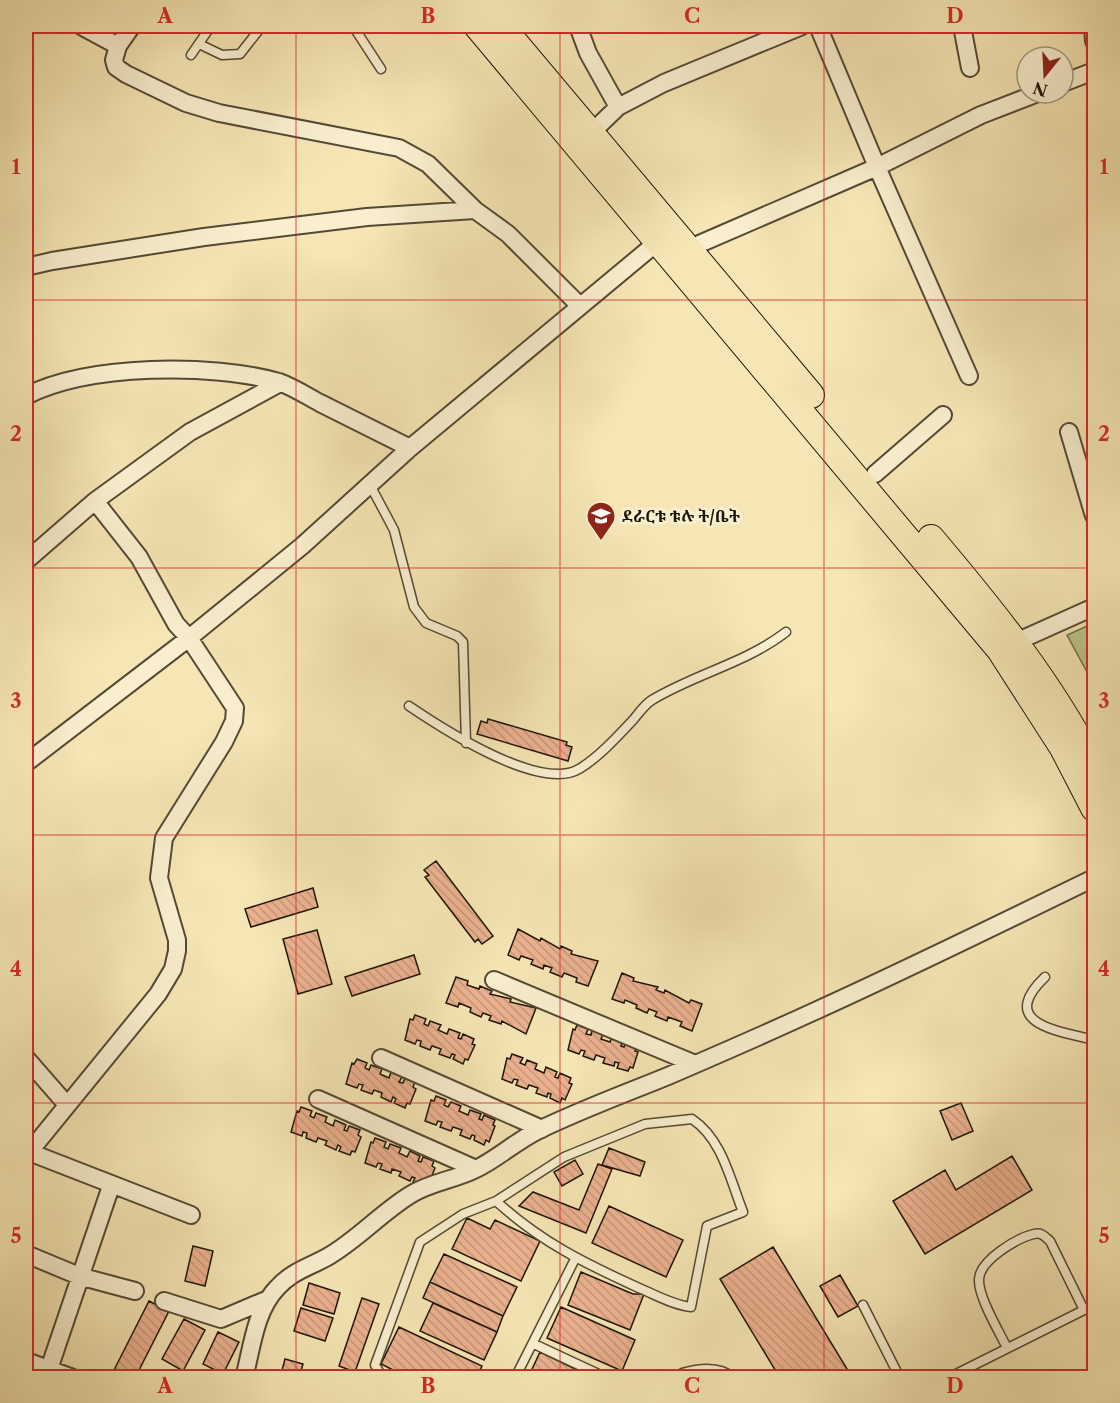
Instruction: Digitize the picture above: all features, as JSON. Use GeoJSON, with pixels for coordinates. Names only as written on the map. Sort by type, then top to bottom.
{"type":"FeatureCollection","features":[{"type":"Feature","properties":{"kind":"main road"},"geometry":{"type":"LineString","coordinates":[[477,26],[666,235],[690,248],[1016,642],[1051,692],[1095,767]]}},
{"type":"Feature","properties":{"kind":"main road"},"geometry":{"type":"LineString","coordinates":[[501,26],[591,133],[666,235],[1000,650],[1063,748],[1095,808]]}},
{"type":"Feature","properties":{"kind":"street"},"geometry":{"type":"LineString","coordinates":[[81,26],[118,46]]}},
{"type":"Feature","properties":{"kind":"street"},"geometry":{"type":"LineString","coordinates":[[132,26],[118,46],[114,60],[116,67],[186,103],[219,113],[373,142],[406,151],[428,164],[475,210],[508,234],[580,306]]}},
{"type":"Feature","properties":{"kind":"street"},"geometry":{"type":"LineString","coordinates":[[578,26],[588,53],[618,107]]}},
{"type":"Feature","properties":{"kind":"street"},"geometry":{"type":"LineString","coordinates":[[591,133],[618,107],[664,83],[802,26]]}},
{"type":"Feature","properties":{"kind":"street"},"geometry":{"type":"LineString","coordinates":[[818,26],[969,376]]}},
{"type":"Feature","properties":{"kind":"street"},"geometry":{"type":"LineString","coordinates":[[962,26],[970,68]]}},
{"type":"Feature","properties":{"kind":"street"},"geometry":{"type":"LineString","coordinates":[[1093,26],[1095,41]]}},
{"type":"Feature","properties":{"kind":"street"},"geometry":{"type":"LineString","coordinates":[[1075,78],[1095,71]]}},
{"type":"Feature","properties":{"kind":"street"},"geometry":{"type":"LineString","coordinates":[[690,248],[877,167],[981,115],[1015,102]]}},
{"type":"Feature","properties":{"kind":"street"},"geometry":{"type":"LineString","coordinates":[[26,267],[204,237],[367,217],[475,210]]}},
{"type":"Feature","properties":{"kind":"street"},"geometry":{"type":"LineString","coordinates":[[26,763],[189,638],[370,485],[410,448],[666,235]]}},
{"type":"Feature","properties":{"kind":"street"},"geometry":{"type":"LineString","coordinates":[[26,396],[82,378],[133,371],[185,370],[233,374],[280,383],[410,448]]}},
{"type":"Feature","properties":{"kind":"street"},"geometry":{"type":"LineString","coordinates":[[26,561],[95,501],[190,432],[280,383]]}},
{"type":"Feature","properties":{"kind":"street"},"geometry":{"type":"LineString","coordinates":[[876,474],[943,415]]}},
{"type":"Feature","properties":{"kind":"street"},"geometry":{"type":"LineString","coordinates":[[1069,432],[1095,516]]}},
{"type":"Feature","properties":{"kind":"street"},"geometry":{"type":"LineString","coordinates":[[95,501],[139,556],[170,615],[189,638],[236,713],[224,742],[164,838],[159,878],[177,940],[174,969],[158,994],[27,1154],[191,1215]]}},
{"type":"Feature","properties":{"kind":"street"},"geometry":{"type":"LineString","coordinates":[[1016,642],[1095,607]]}},
{"type":"Feature","properties":{"kind":"street"},"geometry":{"type":"LineString","coordinates":[[164,1301],[221,1319],[266,1300],[291,1274],[330,1256],[345,1243],[365,1232],[392,1207],[412,1193],[441,1180],[476,1170],[517,1142],[542,1129],[815,1011],[1095,878]]}},
{"type":"Feature","properties":{"kind":"street"},"geometry":{"type":"LineString","coordinates":[[494,980],[695,1064]]}},
{"type":"Feature","properties":{"kind":"street"},"geometry":{"type":"LineString","coordinates":[[26,1058],[67,1104]]}},
{"type":"Feature","properties":{"kind":"street"},"geometry":{"type":"LineString","coordinates":[[381,1058],[542,1129]]}},
{"type":"Feature","properties":{"kind":"street"},"geometry":{"type":"LineString","coordinates":[[318,1099],[476,1170]]}},
{"type":"Feature","properties":{"kind":"street"},"geometry":{"type":"LineString","coordinates":[[47,1373],[111,1186]]}},
{"type":"Feature","properties":{"kind":"street"},"geometry":{"type":"LineString","coordinates":[[26,1254],[79,1276],[135,1291]]}},
{"type":"Feature","properties":{"kind":"street"},"geometry":{"type":"LineString","coordinates":[[244,1377],[266,1300]]}},
{"type":"Feature","properties":{"kind":"street"},"geometry":{"type":"LineString","coordinates":[[26,1361],[47,1373],[73,1377]]}},
{"type":"Feature","properties":{"kind":"lane"},"geometry":{"type":"LineString","coordinates":[[191,55],[211,26]]}},
{"type":"Feature","properties":{"kind":"lane"},"geometry":{"type":"LineString","coordinates":[[199,44],[222,55],[240,54],[262,26]]}},
{"type":"Feature","properties":{"kind":"lane"},"geometry":{"type":"LineString","coordinates":[[353,26],[381,69]]}},
{"type":"Feature","properties":{"kind":"lane"},"geometry":{"type":"LineString","coordinates":[[370,485],[394,530],[414,607],[426,623],[457,636],[463,642],[466,743]]}},
{"type":"Feature","properties":{"kind":"lane"},"geometry":{"type":"LineString","coordinates":[[409,706],[466,743],[544,775],[564,775],[578,770],[594,757],[648,702],[692,678],[756,653],[786,632]]}},
{"type":"Feature","properties":{"kind":"lane"},"geometry":{"type":"LineString","coordinates":[[1045,977],[1028,998],[1027,1010],[1032,1021],[1043,1027],[1095,1040]]}},
{"type":"Feature","properties":{"kind":"lane"},"geometry":{"type":"LineString","coordinates":[[383,1377],[375,1365],[420,1242],[463,1214],[496,1201],[564,1156],[645,1124],[692,1119],[706,1128],[716,1145],[743,1212],[707,1226],[691,1307],[668,1300],[575,1259],[521,1224],[496,1201]]}},
{"type":"Feature","properties":{"kind":"lane"},"geometry":{"type":"LineString","coordinates":[[1007,1348],[980,1291],[979,1278],[991,1256],[1035,1233],[1043,1234],[1050,1241],[1084,1310]]}},
{"type":"Feature","properties":{"kind":"lane"},"geometry":{"type":"LineString","coordinates":[[515,1377],[534,1344],[575,1259]]}},
{"type":"Feature","properties":{"kind":"lane"},"geometry":{"type":"LineString","coordinates":[[863,1305],[900,1377]]}},
{"type":"Feature","properties":{"kind":"lane"},"geometry":{"type":"LineString","coordinates":[[948,1377],[1095,1305]]}},
{"type":"Feature","properties":{"kind":"lane"},"geometry":{"type":"LineString","coordinates":[[534,1344],[607,1377]]}},
{"type":"Feature","properties":{"kind":"lane"},"geometry":{"type":"LineString","coordinates":[[680,1377],[682,1373],[697,1369],[712,1369],[734,1377]]}},
{"type":"Feature","properties":{"kind":"green space"},"geometry":{"type":"Polygon","coordinates":[[[1094,623],[1094,685],[1067,635],[1094,623]]]}},
{"type":"Feature","properties":{"kind":"building"},"geometry":{"type":"Polygon","coordinates":[[[488,719],[567,742],[566,745],[572,747],[568,761],[477,734],[481,721],[487,723],[488,719]]]}},
{"type":"Feature","properties":{"kind":"building"},"geometry":{"type":"Polygon","coordinates":[[[436,861],[493,936],[482,944],[478,939],[475,942],[425,877],[429,875],[424,870],[436,861]]]}},
{"type":"Feature","properties":{"kind":"building"},"geometry":{"type":"Polygon","coordinates":[[[313,888],[318,907],[251,927],[245,909],[313,888]]]}},
{"type":"Feature","properties":{"kind":"building"},"geometry":{"type":"Polygon","coordinates":[[[518,929],[540,941],[541,938],[560,949],[561,946],[572,951],[571,954],[598,961],[588,986],[576,982],[577,978],[564,973],[562,977],[550,972],[552,968],[544,965],[543,969],[531,964],[533,960],[521,956],[519,960],[508,955],[518,929]]]}},
{"type":"Feature","properties":{"kind":"building"},"geometry":{"type":"Polygon","coordinates":[[[317,930],[332,984],[298,994],[283,939],[317,930]]]}},
{"type":"Feature","properties":{"kind":"building"},"geometry":{"type":"Polygon","coordinates":[[[414,955],[420,974],[352,996],[345,977],[414,955]]]}},
{"type":"Feature","properties":{"kind":"building"},"geometry":{"type":"Polygon","coordinates":[[[622,973],[634,978],[633,981],[658,987],[656,990],[664,993],[665,990],[689,1003],[691,1000],[702,1004],[692,1031],[680,1026],[682,1022],[668,1017],[667,1021],[655,1016],[657,1012],[649,1009],[647,1013],[636,1008],[637,1005],[625,1000],[624,1003],[612,999],[622,973]]]}},
{"type":"Feature","properties":{"kind":"building"},"geometry":{"type":"Polygon","coordinates":[[[456,977],[468,981],[467,985],[479,989],[480,986],[492,991],[490,994],[511,999],[510,1002],[536,1008],[526,1034],[502,1021],[501,1024],[489,1020],[491,1016],[483,1013],[481,1017],[470,1012],[471,1008],[459,1003],[458,1007],[446,1003],[456,977]]]}},
{"type":"Feature","properties":{"kind":"building"},"geometry":{"type":"Polygon","coordinates":[[[415,1015],[426,1019],[424,1024],[428,1026],[430,1021],[441,1025],[438,1030],[447,1034],[449,1029],[460,1033],[458,1038],[461,1039],[463,1034],[474,1039],[472,1044],[475,1045],[468,1060],[465,1059],[463,1064],[453,1059],[455,1055],[452,1054],[450,1058],[439,1054],[441,1049],[432,1046],[430,1050],[420,1046],[421,1041],[417,1040],[415,1044],[405,1040],[410,1019],[413,1020],[415,1015]]]}},
{"type":"Feature","properties":{"kind":"building"},"geometry":{"type":"Polygon","coordinates":[[[577,1025],[588,1029],[586,1034],[591,1035],[592,1030],[603,1034],[601,1039],[610,1042],[612,1037],[623,1041],[621,1046],[624,1047],[626,1042],[637,1046],[635,1051],[638,1052],[633,1068],[630,1067],[628,1071],[617,1068],[619,1063],[615,1062],[614,1066],[603,1063],[605,1058],[596,1055],[594,1060],[583,1056],[585,1051],[581,1050],[579,1054],[568,1050],[573,1029],[575,1030],[577,1025]]]}},
{"type":"Feature","properties":{"kind":"building"},"geometry":{"type":"Polygon","coordinates":[[[512,1054],[523,1058],[520,1063],[525,1065],[527,1060],[537,1064],[535,1069],[544,1073],[546,1067],[557,1072],[555,1077],[558,1078],[560,1073],[571,1078],[569,1083],[572,1084],[565,1100],[562,1098],[560,1103],[550,1098],[551,1094],[548,1093],[547,1097],[536,1093],[538,1088],[529,1085],[527,1089],[516,1085],[518,1080],[514,1079],[512,1083],[502,1079],[507,1058],[510,1059],[512,1054]]]}},
{"type":"Feature","properties":{"kind":"building"},"geometry":{"type":"Polygon","coordinates":[[[357,1059],[367,1063],[365,1068],[369,1070],[371,1065],[382,1069],[380,1074],[389,1078],[391,1072],[402,1077],[399,1082],[403,1083],[405,1078],[415,1082],[413,1087],[416,1089],[410,1104],[407,1103],[405,1108],[394,1103],[396,1099],[393,1097],[391,1102],[381,1097],[382,1093],[374,1090],[372,1094],[361,1090],[363,1085],[359,1084],[357,1088],[346,1084],[352,1063],[354,1064],[357,1059]]]}},
{"type":"Feature","properties":{"kind":"building"},"geometry":{"type":"Polygon","coordinates":[[[436,1096],[446,1100],[444,1105],[448,1107],[451,1102],[461,1106],[459,1111],[468,1115],[470,1110],[481,1114],[479,1119],[482,1120],[484,1115],[495,1120],[489,1142],[486,1140],[484,1145],[474,1140],[475,1136],[472,1135],[470,1139],[460,1135],[462,1130],[453,1127],[451,1131],[440,1127],[442,1122],[438,1121],[436,1125],[425,1121],[431,1100],[434,1101],[436,1096]]]}},
{"type":"Feature","properties":{"kind":"building"},"geometry":{"type":"Polygon","coordinates":[[[961,1103],[973,1131],[952,1140],[940,1111],[961,1103]]]}},
{"type":"Feature","properties":{"kind":"building"},"geometry":{"type":"Polygon","coordinates":[[[301,1107],[312,1111],[310,1116],[314,1118],[316,1113],[327,1117],[325,1122],[333,1126],[335,1120],[346,1125],[344,1130],[347,1131],[349,1126],[360,1130],[358,1135],[361,1137],[355,1152],[352,1151],[350,1155],[339,1151],[341,1147],[338,1145],[336,1150],[325,1145],[327,1141],[318,1138],[316,1142],[306,1138],[307,1133],[303,1132],[302,1136],[291,1132],[297,1111],[299,1112],[301,1107]]]}},
{"type":"Feature","properties":{"kind":"building"},"geometry":{"type":"Polygon","coordinates":[[[375,1138],[386,1142],[384,1147],[388,1149],[390,1144],[401,1148],[399,1153],[407,1157],[410,1151],[420,1156],[418,1161],[421,1162],[423,1157],[434,1161],[432,1166],[435,1168],[429,1183],[424,1187],[413,1182],[415,1178],[412,1177],[410,1181],[399,1176],[401,1172],[392,1169],[391,1173],[380,1169],[382,1164],[378,1163],[376,1167],[365,1163],[371,1142],[373,1143],[375,1138]]]}},
{"type":"Feature","properties":{"kind":"building"},"geometry":{"type":"Polygon","coordinates":[[[609,1148],[645,1162],[640,1176],[602,1165],[609,1148]]]}},
{"type":"Feature","properties":{"kind":"building"},"geometry":{"type":"Polygon","coordinates":[[[1012,1156],[1032,1190],[925,1254],[893,1201],[945,1170],[956,1190],[1012,1156]]]}},
{"type":"Feature","properties":{"kind":"building"},"geometry":{"type":"Polygon","coordinates":[[[575,1160],[583,1174],[562,1186],[554,1172],[575,1160]]]}},
{"type":"Feature","properties":{"kind":"building"},"geometry":{"type":"Polygon","coordinates":[[[598,1164],[612,1169],[586,1233],[519,1206],[533,1192],[579,1210],[598,1164]]]}},
{"type":"Feature","properties":{"kind":"building"},"geometry":{"type":"Polygon","coordinates":[[[609,1206],[683,1240],[666,1277],[592,1243],[609,1206]]]}},
{"type":"Feature","properties":{"kind":"building"},"geometry":{"type":"Polygon","coordinates":[[[467,1218],[490,1229],[495,1220],[540,1241],[521,1281],[452,1249],[467,1218]]]}},
{"type":"Feature","properties":{"kind":"building"},"geometry":{"type":"Polygon","coordinates":[[[193,1246],[213,1251],[205,1286],[185,1281],[193,1246]]]}},
{"type":"Feature","properties":{"kind":"building"},"geometry":{"type":"Polygon","coordinates":[[[773,1247],[847,1369],[832,1378],[780,1378],[720,1279],[773,1247]]]}},
{"type":"Feature","properties":{"kind":"building"},"geometry":{"type":"Polygon","coordinates":[[[444,1254],[517,1287],[503,1316],[430,1282],[444,1254]]]}},
{"type":"Feature","properties":{"kind":"building"},"geometry":{"type":"Polygon","coordinates":[[[581,1272],[633,1294],[644,1294],[630,1330],[568,1305],[581,1272]]]}},
{"type":"Feature","properties":{"kind":"building"},"geometry":{"type":"Polygon","coordinates":[[[840,1275],[858,1306],[838,1317],[820,1286],[840,1275]]]}},
{"type":"Feature","properties":{"kind":"building"},"geometry":{"type":"Polygon","coordinates":[[[430,1282],[503,1316],[497,1332],[423,1298],[430,1282]]]}},
{"type":"Feature","properties":{"kind":"building"},"geometry":{"type":"Polygon","coordinates":[[[309,1283],[340,1293],[334,1314],[303,1305],[309,1283]]]}},
{"type":"Feature","properties":{"kind":"building"},"geometry":{"type":"Polygon","coordinates":[[[362,1298],[379,1304],[355,1372],[339,1366],[362,1298]]]}},
{"type":"Feature","properties":{"kind":"building"},"geometry":{"type":"Polygon","coordinates":[[[149,1301],[169,1311],[135,1378],[110,1378],[149,1301]]]}},
{"type":"Feature","properties":{"kind":"building"},"geometry":{"type":"Polygon","coordinates":[[[433,1303],[497,1332],[484,1360],[420,1331],[433,1303]]]}},
{"type":"Feature","properties":{"kind":"building"},"geometry":{"type":"Polygon","coordinates":[[[561,1307],[635,1340],[622,1371],[547,1338],[561,1307]]]}},
{"type":"Feature","properties":{"kind":"building"},"geometry":{"type":"Polygon","coordinates":[[[301,1308],[333,1318],[325,1341],[294,1331],[301,1308]]]}},
{"type":"Feature","properties":{"kind":"building"},"geometry":{"type":"Polygon","coordinates":[[[184,1319],[205,1330],[183,1371],[162,1359],[184,1319]]]}},
{"type":"Feature","properties":{"kind":"building"},"geometry":{"type":"Polygon","coordinates":[[[399,1327],[482,1366],[476,1378],[409,1378],[381,1364],[399,1327]]]}},
{"type":"Feature","properties":{"kind":"building"},"geometry":{"type":"Polygon","coordinates":[[[218,1332],[239,1342],[223,1374],[203,1364],[218,1332]]]}},
{"type":"Feature","properties":{"kind":"building"},"geometry":{"type":"Polygon","coordinates":[[[540,1352],[594,1378],[528,1378],[540,1352]]]}},
{"type":"Feature","properties":{"kind":"building"},"geometry":{"type":"Polygon","coordinates":[[[285,1359],[303,1364],[299,1378],[280,1378],[285,1359]]]}},
{"type":"Feature","properties":{"kind":"place","name":"ደራርቱ ቱሉ ት/ቤት"},"geometry":{"type":"Point","coordinates":[601,542]}}]}
